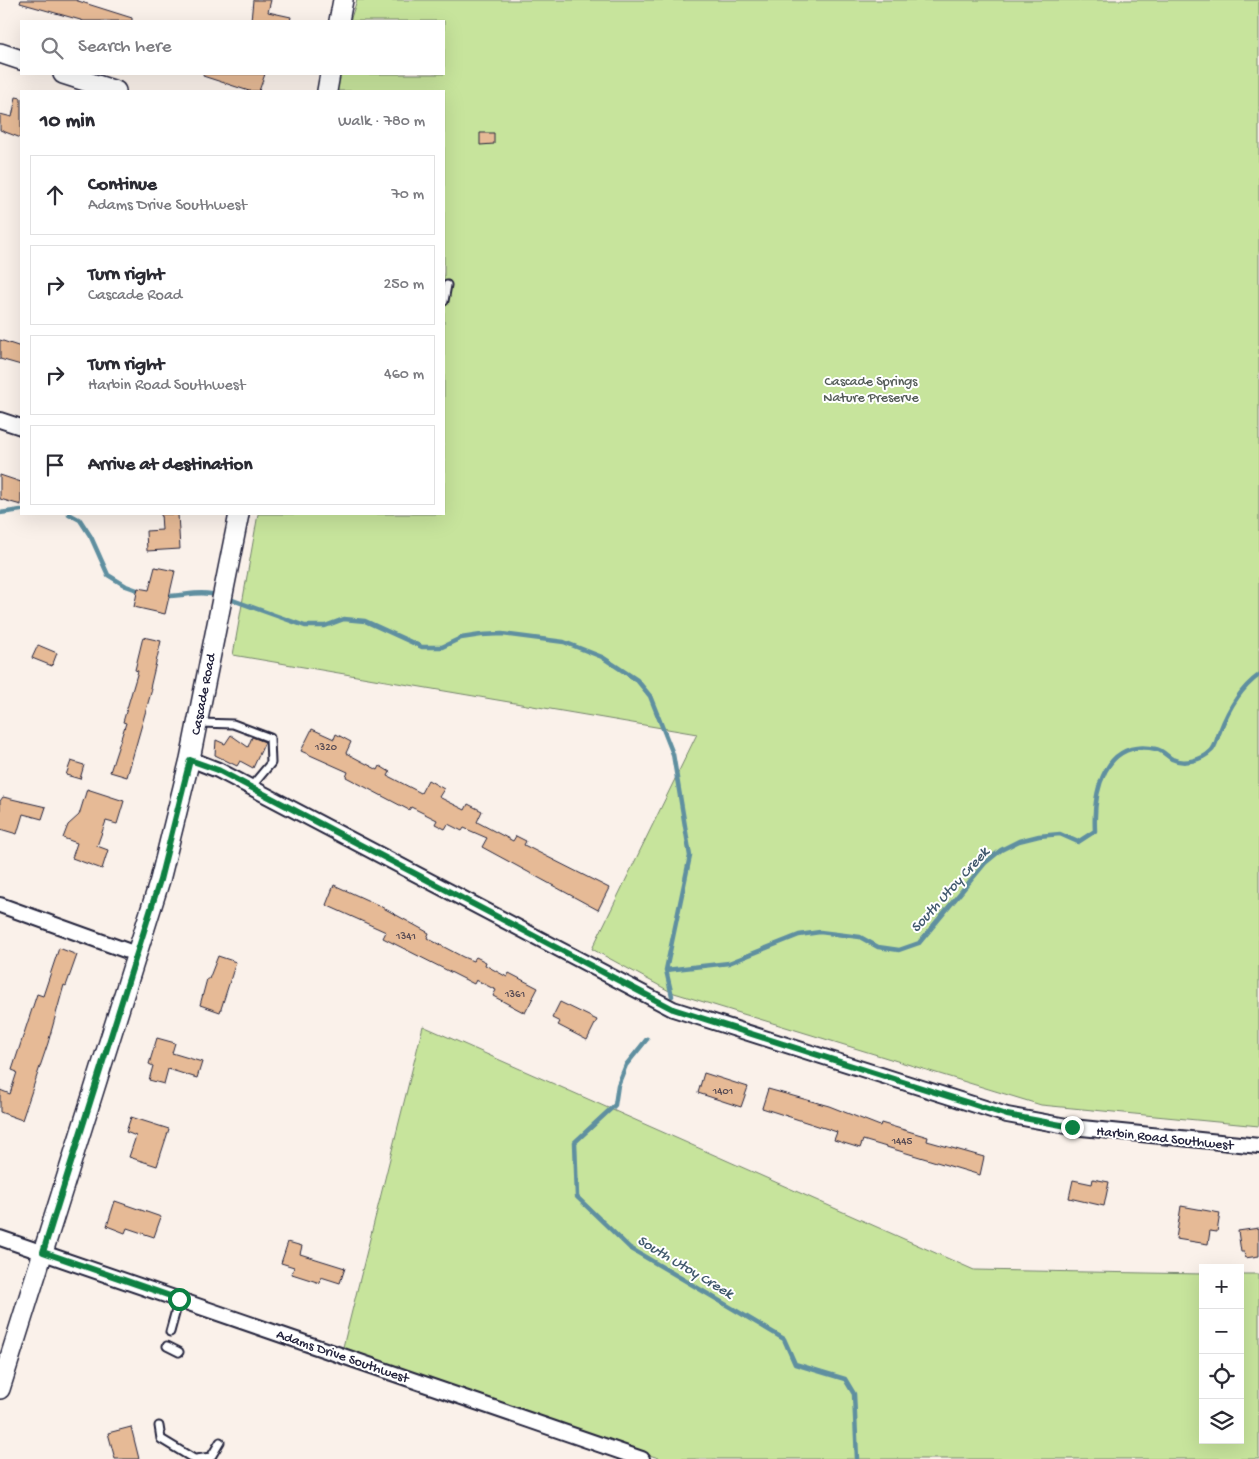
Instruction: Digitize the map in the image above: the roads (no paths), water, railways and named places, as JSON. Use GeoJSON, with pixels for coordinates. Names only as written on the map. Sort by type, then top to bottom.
{"type":"FeatureCollection","features":[{"type":"Feature","properties":{"kind":"main road"},"geometry":{"type":"LineString","coordinates":[[339,20],[343,0]]}},
{"type":"Feature","properties":{"kind":"main road"},"geometry":{"type":"LineString","coordinates":[[0,53],[20,60]]}},
{"type":"Feature","properties":{"kind":"main road"},"geometry":{"type":"LineString","coordinates":[[67,75],[113,90]]}},
{"type":"Feature","properties":{"kind":"main road"},"geometry":{"type":"LineString","coordinates":[[327,90],[330,75]]}},
{"type":"Feature","properties":{"kind":"main road","name":"Cascade Road"},"geometry":{"type":"LineString","coordinates":[[0,1389],[160,880],[190,760],[239,515]]}},
{"type":"Feature","properties":{"kind":"street"},"geometry":{"type":"LineString","coordinates":[[0,420],[20,427]]}},
{"type":"Feature","properties":{"kind":"street","name":"Harbin Road Southwest"},"geometry":{"type":"LineString","coordinates":[[190,760],[218,770],[251,787],[673,1009],[1007,1115],[1072,1127],[1259,1146]]}},
{"type":"Feature","properties":{"kind":"street"},"geometry":{"type":"LineString","coordinates":[[0,905],[136,954]]}},
{"type":"Feature","properties":{"kind":"street","name":"Adams Drive Southwest"},"geometry":{"type":"LineString","coordinates":[[0,1238],[642,1459]]}},
{"type":"Feature","properties":{"kind":"lane"},"geometry":{"type":"LineString","coordinates":[[445,297],[447,286]]}},
{"type":"Feature","properties":{"kind":"lane"},"geometry":{"type":"LineString","coordinates":[[197,723],[233,724],[270,738],[271,763],[251,787]]}},
{"type":"Feature","properties":{"kind":"lane"},"geometry":{"type":"LineString","coordinates":[[170,1332],[179,1299]]}},
{"type":"Feature","properties":{"kind":"lane"},"geometry":{"type":"LineString","coordinates":[[167,1346],[179,1352]]}},
{"type":"Feature","properties":{"kind":"lane"},"geometry":{"type":"LineString","coordinates":[[158,1426],[161,1439],[195,1459],[211,1457],[220,1442]]}},
{"type":"Feature","properties":{"kind":"waterway"},"geometry":{"type":"LineString","coordinates":[[0,513],[20,510]]}},
{"type":"Feature","properties":{"kind":"waterway"},"geometry":{"type":"LineString","coordinates":[[71,515],[80,520],[91,537],[108,575],[126,586],[143,592]]}},
{"type":"Feature","properties":{"kind":"waterway"},"geometry":{"type":"LineString","coordinates":[[166,596],[200,593],[219,596]]}},
{"type":"Feature","properties":{"kind":"waterway"},"geometry":{"type":"LineString","coordinates":[[227,598],[305,626],[325,626],[344,619],[365,621],[422,647],[442,647],[461,638],[502,634],[564,642],[602,657],[637,680],[650,696],[673,754],[690,856],[666,970],[672,996]]}},
{"type":"Feature","properties":{"kind":"waterway","name":"South Utoy Creek"},"geometry":{"type":"LineString","coordinates":[[666,970],[729,963],[799,935],[820,932],[860,937],[878,947],[899,950],[919,943],[985,863],[1001,850],[1019,841],[1039,836],[1060,834],[1078,842],[1095,831],[1096,800],[1105,771],[1113,760],[1124,752],[1138,748],[1156,749],[1172,759],[1182,762],[1193,761],[1207,754],[1213,749],[1231,707],[1246,686],[1259,675]]}},
{"type":"Feature","properties":{"kind":"waterway","name":"South Utoy Creek"},"geometry":{"type":"LineString","coordinates":[[647,1039],[626,1065],[618,1085],[615,1105],[575,1142],[577,1197],[630,1248],[784,1339],[795,1364],[845,1379],[854,1394],[857,1459]]}},
{"type":"Feature","properties":{"kind":"park label","name":"Cascade Springs Nature Preserve"},"geometry":{"type":"Point","coordinates":[871,388]}}]}
